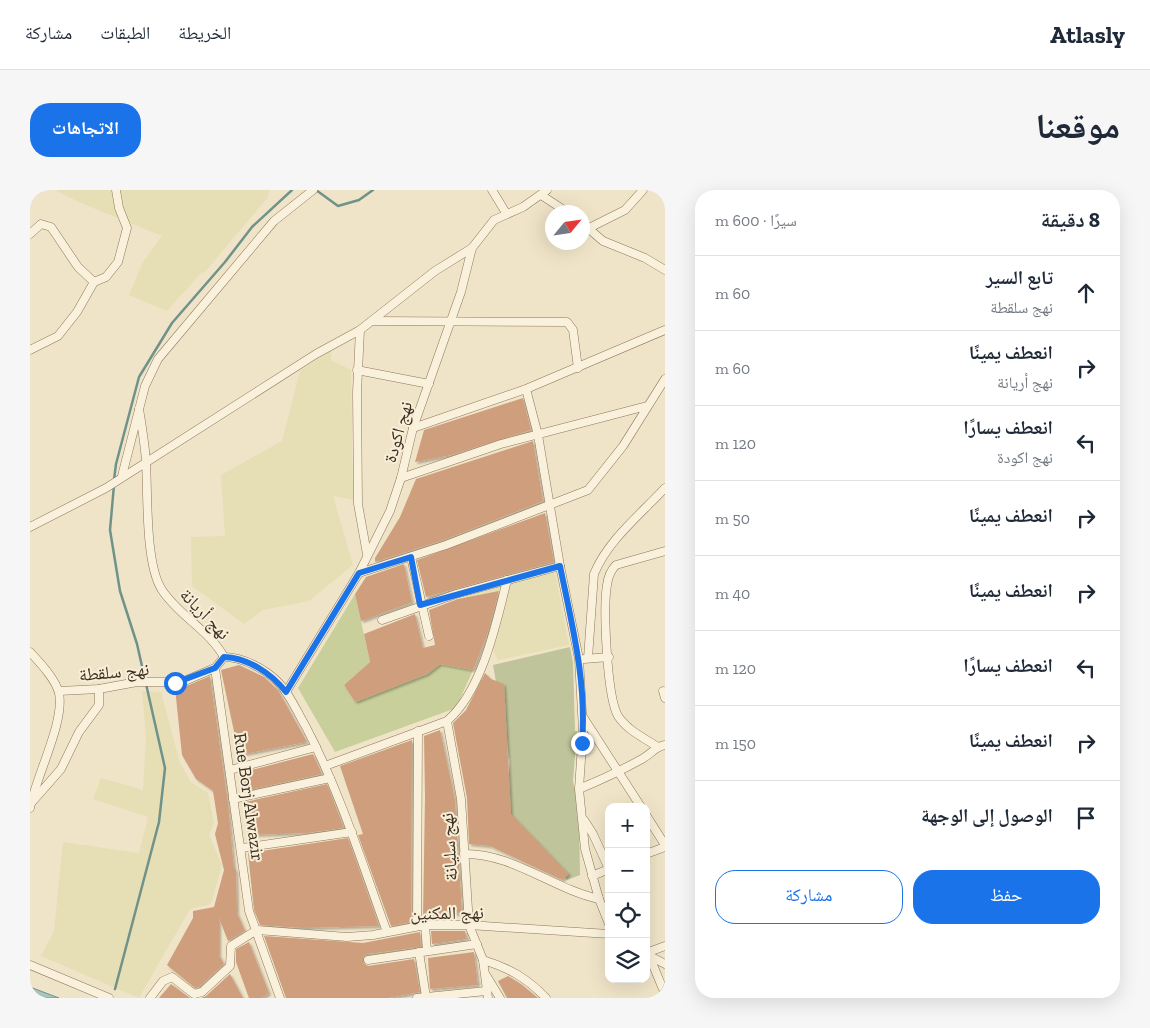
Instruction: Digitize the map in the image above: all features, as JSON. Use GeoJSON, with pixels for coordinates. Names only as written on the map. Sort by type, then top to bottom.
{"type":"FeatureCollection","features":[{"type":"Feature","properties":{"kind":"street"},"geometry":{"type":"LineString","coordinates":[[30,350],[62,331],[78,312],[94,282],[106,277],[118,262],[127,228],[119,208],[116,190]]}},
{"type":"Feature","properties":{"kind":"street"},"geometry":{"type":"LineString","coordinates":[[122,476],[145,386],[158,359],[274,221],[313,190]]}},
{"type":"Feature","properties":{"kind":"street"},"geometry":{"type":"LineString","coordinates":[[492,190],[506,212]]}},
{"type":"Feature","properties":{"kind":"street"},"geometry":{"type":"LineString","coordinates":[[590,223],[624,210],[643,190]]}},
{"type":"Feature","properties":{"kind":"street"},"geometry":{"type":"LineString","coordinates":[[544,193],[559,205]]}},
{"type":"Feature","properties":{"kind":"street","name":"نهج اكودة"},"geometry":{"type":"LineString","coordinates":[[286,692],[359,573],[390,511],[401,478],[413,428],[451,320],[472,248],[494,220],[506,212],[523,207],[544,193]]}},
{"type":"Feature","properties":{"kind":"street"},"geometry":{"type":"LineString","coordinates":[[30,234],[41,224],[51,227],[78,267],[94,282]]}},
{"type":"Feature","properties":{"kind":"street"},"geometry":{"type":"LineString","coordinates":[[590,229],[602,241],[645,258],[665,270]]}},
{"type":"Feature","properties":{"kind":"street"},"geometry":{"type":"LineString","coordinates":[[30,527],[90,497],[316,354],[360,330],[435,270],[472,248]]}},
{"type":"Feature","properties":{"kind":"street"},"geometry":{"type":"LineString","coordinates":[[373,321],[567,322],[572,330],[578,368]]}},
{"type":"Feature","properties":{"kind":"street"},"geometry":{"type":"LineString","coordinates":[[360,330],[358,370],[358,504],[367,554]]}},
{"type":"Feature","properties":{"kind":"street"},"geometry":{"type":"LineString","coordinates":[[413,428],[526,389],[665,330]]}},
{"type":"Feature","properties":{"kind":"street"},"geometry":{"type":"LineString","coordinates":[[358,370],[429,384]]}},
{"type":"Feature","properties":{"kind":"street"},"geometry":{"type":"LineString","coordinates":[[359,573],[411,557],[551,506],[588,490],[622,446],[665,380]]}},
{"type":"Feature","properties":{"kind":"street"},"geometry":{"type":"LineString","coordinates":[[526,389],[538,435],[560,566],[579,659],[582,717],[579,789],[585,850],[605,914]]}},
{"type":"Feature","properties":{"kind":"street"},"geometry":{"type":"LineString","coordinates":[[401,478],[471,453],[647,406]]}},
{"type":"Feature","properties":{"kind":"street","name":"نهج أريانة"},"geometry":{"type":"LineString","coordinates":[[139,410],[146,460],[150,537],[158,581],[168,597],[219,648],[224,657],[248,662],[267,672],[286,692],[325,766],[352,832],[387,932]]}},
{"type":"Feature","properties":{"kind":"street"},"geometry":{"type":"LineString","coordinates":[[588,658],[594,574],[598,564],[612,544],[665,488]]}},
{"type":"Feature","properties":{"kind":"street"},"geometry":{"type":"LineString","coordinates":[[579,789],[619,772],[661,746],[639,736],[618,716],[613,703],[606,587],[611,570],[616,565],[665,551]]}},
{"type":"Feature","properties":{"kind":"street"},"geometry":{"type":"LineString","coordinates":[[411,557],[420,605],[429,636]]}},
{"type":"Feature","properties":{"kind":"street"},"geometry":{"type":"LineString","coordinates":[[382,620],[420,605],[560,566]]}},
{"type":"Feature","properties":{"kind":"street"},"geometry":{"type":"LineString","coordinates":[[325,766],[447,721],[464,704],[482,664],[507,580]]}},
{"type":"Feature","properties":{"kind":"street"},"geometry":{"type":"LineString","coordinates":[[30,652],[58,691],[58,714],[55,727],[30,806]]}},
{"type":"Feature","properties":{"kind":"street"},"geometry":{"type":"LineString","coordinates":[[215,668],[224,657]]}},
{"type":"Feature","properties":{"kind":"street"},"geometry":{"type":"LineString","coordinates":[[579,659],[609,657]]}},
{"type":"Feature","properties":{"kind":"street","name":"نهج سلقطة"},"geometry":{"type":"LineString","coordinates":[[58,691],[100,689],[137,682],[175,683],[215,668]]}},
{"type":"Feature","properties":{"kind":"street","name":"Rue Borj Alwazir"},"geometry":{"type":"LineString","coordinates":[[215,668],[233,799],[242,848],[249,911],[257,930],[278,997]]}},
{"type":"Feature","properties":{"kind":"street"},"geometry":{"type":"LineString","coordinates":[[30,806],[61,769],[79,732],[99,705],[100,689]]}},
{"type":"Feature","properties":{"kind":"street"},"geometry":{"type":"LineString","coordinates":[[582,717],[638,803]]}},
{"type":"Feature","properties":{"kind":"street","name":"نهج سليانة"},"geometry":{"type":"LineString","coordinates":[[447,721],[461,799],[469,925],[483,960],[487,994]]}},
{"type":"Feature","properties":{"kind":"street"},"geometry":{"type":"LineString","coordinates":[[418,731],[423,951],[421,997],[487,994]]}},
{"type":"Feature","properties":{"kind":"street"},"geometry":{"type":"LineString","coordinates":[[230,770],[316,748]]}},
{"type":"Feature","properties":{"kind":"street"},"geometry":{"type":"LineString","coordinates":[[233,799],[330,778]]}},
{"type":"Feature","properties":{"kind":"street"},"geometry":{"type":"LineString","coordinates":[[583,819],[593,834],[609,869],[592,876]]}},
{"type":"Feature","properties":{"kind":"street"},"geometry":{"type":"LineString","coordinates":[[650,822],[665,846],[650,852]]}},
{"type":"Feature","properties":{"kind":"street"},"geometry":{"type":"LineString","coordinates":[[242,848],[352,832]]}},
{"type":"Feature","properties":{"kind":"street"},"geometry":{"type":"LineString","coordinates":[[464,854],[483,854],[497,858],[556,884],[599,899]]}},
{"type":"Feature","properties":{"kind":"street","name":"نهج المكنين"},"geometry":{"type":"LineString","coordinates":[[257,930],[347,937],[421,926],[469,925],[605,934]]}},
{"type":"Feature","properties":{"kind":"street"},"geometry":{"type":"LineString","coordinates":[[150,998],[163,981],[172,977],[194,994],[202,992],[230,966],[231,946],[257,930]]}},
{"type":"Feature","properties":{"kind":"street"},"geometry":{"type":"LineString","coordinates":[[368,960],[477,944]]}},
{"type":"Feature","properties":{"kind":"street"},"geometry":{"type":"LineString","coordinates":[[650,952],[665,946]]}},
{"type":"Feature","properties":{"kind":"street"},"geometry":{"type":"LineString","coordinates":[[650,956],[665,964]]}},
{"type":"Feature","properties":{"kind":"street"},"geometry":{"type":"LineString","coordinates":[[483,960],[514,971],[533,984],[546,998]]}},
{"type":"Feature","properties":{"kind":"street"},"geometry":{"type":"LineString","coordinates":[[650,960],[665,994]]}},
{"type":"Feature","properties":{"kind":"street"},"geometry":{"type":"LineString","coordinates":[[30,966],[109,998]]}},
{"type":"Feature","properties":{"kind":"street"},"geometry":{"type":"LineString","coordinates":[[485,973],[500,998]]}},
{"type":"Feature","properties":{"kind":"shaded area"},"geometry":{"type":"Polygon","coordinates":[[[55,190],[269,190],[268,197],[204,273],[202,272],[167,311],[129,295],[143,262],[162,236],[81,203],[55,190]]]}},
{"type":"Feature","properties":{"kind":"shaded area"},"geometry":{"type":"Polygon","coordinates":[[[331,350],[331,360],[351,370],[353,500],[333,496],[353,565],[309,601],[263,610],[244,624],[192,586],[191,537],[225,536],[221,475],[282,441],[300,371],[331,350]]]}},
{"type":"Feature","properties":{"kind":"shaded area"},"geometry":{"type":"Polygon","coordinates":[[[555,573],[569,645],[498,660],[464,593],[555,573]]]}},
{"type":"Feature","properties":{"kind":"shaded area"},"geometry":{"type":"Polygon","coordinates":[[[142,691],[161,692],[180,763],[191,782],[208,793],[214,823],[209,835],[222,865],[211,904],[190,909],[139,998],[41,956],[54,931],[63,842],[139,853],[148,817],[93,799],[101,778],[143,790],[146,738],[142,691]]]}},
{"type":"Feature","properties":{"kind":"green space"},"geometry":{"type":"Polygon","coordinates":[[[355,594],[370,662],[344,685],[355,702],[427,674],[440,664],[473,670],[456,708],[335,752],[298,688],[355,594]]]}},
{"type":"Feature","properties":{"kind":"green space"},"geometry":{"type":"Polygon","coordinates":[[[570,647],[573,663],[575,731],[577,731],[573,781],[579,813],[580,875],[567,880],[521,830],[505,817],[510,762],[493,665],[570,647]]]}},
{"type":"Feature","properties":{"kind":"water"},"geometry":{"type":"Polygon","coordinates":[[[30,987],[59,998],[30,998],[30,987]]]}},
{"type":"Feature","properties":{"kind":"building"},"geometry":{"type":"Polygon","coordinates":[[[523,398],[531,430],[451,455],[415,462],[424,430],[523,398]]]}},
{"type":"Feature","properties":{"kind":"building"},"geometry":{"type":"Polygon","coordinates":[[[533,441],[543,501],[444,540],[375,562],[375,558],[400,517],[416,479],[533,441]]]}},
{"type":"Feature","properties":{"kind":"building"},"geometry":{"type":"Polygon","coordinates":[[[545,513],[554,562],[426,597],[417,560],[545,513]]]}},
{"type":"Feature","properties":{"kind":"building"},"geometry":{"type":"Polygon","coordinates":[[[404,564],[412,602],[361,621],[355,594],[366,577],[404,564]]]}},
{"type":"Feature","properties":{"kind":"building"},"geometry":{"type":"Polygon","coordinates":[[[499,591],[487,635],[473,670],[440,664],[427,674],[355,702],[344,685],[370,662],[364,634],[415,614],[423,648],[435,645],[429,610],[458,599],[499,591]]]}},
{"type":"Feature","properties":{"kind":"building"},"geometry":{"type":"Polygon","coordinates":[[[239,665],[264,677],[278,690],[307,742],[239,755],[221,670],[239,665]]]}},
{"type":"Feature","properties":{"kind":"building"},"geometry":{"type":"Polygon","coordinates":[[[485,673],[491,679],[504,684],[511,814],[569,874],[562,880],[490,846],[469,844],[467,798],[453,723],[466,710],[485,673]]]}},
{"type":"Feature","properties":{"kind":"building"},"geometry":{"type":"Polygon","coordinates":[[[210,676],[228,803],[234,869],[236,869],[237,913],[245,931],[228,941],[219,918],[219,955],[224,964],[199,987],[195,988],[167,965],[193,918],[193,911],[214,907],[224,870],[215,834],[218,823],[213,791],[196,779],[182,755],[175,688],[184,687],[210,676]]]}},
{"type":"Feature","properties":{"kind":"building"},"geometry":{"type":"Polygon","coordinates":[[[440,730],[455,800],[462,913],[423,918],[424,736],[440,730]]]}},
{"type":"Feature","properties":{"kind":"building"},"geometry":{"type":"Polygon","coordinates":[[[412,740],[411,922],[391,926],[358,835],[363,834],[340,766],[412,740]]]}},
{"type":"Feature","properties":{"kind":"building"},"geometry":{"type":"Polygon","coordinates":[[[313,754],[322,774],[244,791],[244,787],[241,788],[240,773],[313,754]]]}},
{"type":"Feature","properties":{"kind":"building"},"geometry":{"type":"Polygon","coordinates":[[[327,784],[344,828],[306,833],[248,835],[245,802],[327,784]]]}},
{"type":"Feature","properties":{"kind":"building"},"geometry":{"type":"Polygon","coordinates":[[[348,838],[379,926],[303,928],[260,925],[254,910],[248,853],[348,838]]]}},
{"type":"Feature","properties":{"kind":"building"},"geometry":{"type":"Polygon","coordinates":[[[431,931],[465,931],[467,939],[432,944],[431,931]]]}},
{"type":"Feature","properties":{"kind":"building"},"geometry":{"type":"Polygon","coordinates":[[[420,932],[421,947],[367,954],[363,958],[363,963],[368,966],[414,959],[420,992],[388,998],[286,998],[264,936],[363,943],[420,932]]]}},
{"type":"Feature","properties":{"kind":"building"},"geometry":{"type":"Polygon","coordinates":[[[249,942],[269,993],[262,998],[249,998],[236,962],[236,949],[249,942]]]}},
{"type":"Feature","properties":{"kind":"building"},"geometry":{"type":"Polygon","coordinates":[[[474,952],[478,985],[430,989],[428,958],[474,952]]]}},
{"type":"Feature","properties":{"kind":"building"},"geometry":{"type":"Polygon","coordinates":[[[230,974],[243,998],[201,998],[206,996],[230,974]]]}},
{"type":"Feature","properties":{"kind":"building"},"geometry":{"type":"Polygon","coordinates":[[[508,976],[538,998],[507,998],[498,981],[508,976]]]}},
{"type":"Feature","properties":{"kind":"building"},"geometry":{"type":"Polygon","coordinates":[[[171,984],[190,998],[159,998],[171,984]]]}},
{"type":"Feature","properties":{"kind":"waterway"},"geometry":{"type":"LineString","coordinates":[[114,480],[116,464],[139,377],[172,323],[225,262],[252,227],[292,190]]}},
{"type":"Feature","properties":{"kind":"waterway"},"geometry":{"type":"LineString","coordinates":[[316,190],[338,206],[359,200],[373,190]]}},
{"type":"Feature","properties":{"kind":"waterway"},"geometry":{"type":"LineString","coordinates":[[114,485],[110,530],[120,591],[137,644],[165,768],[159,822],[115,989]]}},
{"type":"Feature","properties":{"kind":"route"},"geometry":{"type":"LineString","coordinates":[[175,683],[182,682],[215,668],[224,657],[233,657],[267,672],[286,692],[359,573],[411,557],[420,605],[560,566],[579,659],[582,691],[582,743]]}}]}
